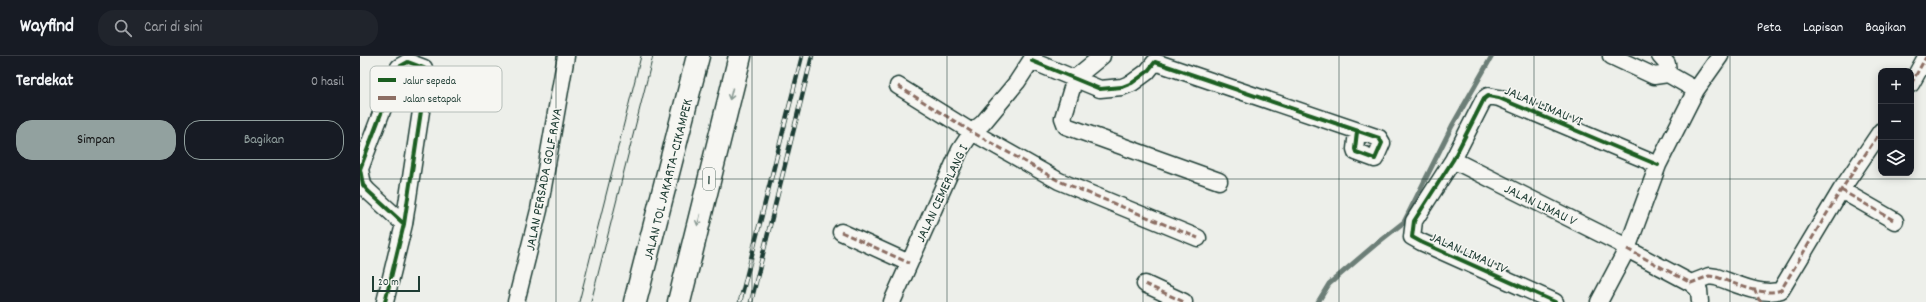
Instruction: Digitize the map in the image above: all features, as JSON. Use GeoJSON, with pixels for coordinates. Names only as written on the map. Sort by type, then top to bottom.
{"type":"FeatureCollection","features":[{"type":"Feature","properties":{"kind":"highway","name":"JALAN TOL JAKARTA–CIKAMPEK"},"geometry":{"type":"LineString","coordinates":[[635,302],[698,56]]}},
{"type":"Feature","properties":{"kind":"highway","name":"1"},"geometry":{"type":"LineString","coordinates":[[679,302],[740,56]]}},
{"type":"Feature","properties":{"kind":"street","name":"JALAN PERSADA GOLF RAYA"},"geometry":{"type":"LineString","coordinates":[[516,302],[539,210],[566,56]]}},
{"type":"Feature","properties":{"kind":"street"},"geometry":{"type":"LineString","coordinates":[[1102,56],[1075,78],[1063,118],[1066,126],[1219,181]]}},
{"type":"Feature","properties":{"kind":"street"},"geometry":{"type":"LineString","coordinates":[[1611,56],[1654,76],[1668,74],[1696,90]]}},
{"type":"Feature","properties":{"kind":"street"},"geometry":{"type":"LineString","coordinates":[[1660,56],[1667,64],[1668,74]]}},
{"type":"Feature","properties":{"kind":"street"},"geometry":{"type":"LineString","coordinates":[[1599,302],[1627,249],[1658,165],[1696,90],[1720,56]]}},
{"type":"Feature","properties":{"kind":"street"},"geometry":{"type":"LineString","coordinates":[[1914,79],[1926,57]]}},
{"type":"Feature","properties":{"kind":"street"},"geometry":{"type":"LineString","coordinates":[[1033,59],[1100,89],[1122,87],[1147,72],[1150,59],[1357,132]]}},
{"type":"Feature","properties":{"kind":"street","name":"JALAN CEMERLANG I"},"geometry":{"type":"LineString","coordinates":[[892,302],[960,150],[972,132],[984,123],[1018,82],[1033,59]]}},
{"type":"Feature","properties":{"kind":"street"},"geometry":{"type":"LineString","coordinates":[[401,66],[408,62],[419,66]]}},
{"type":"Feature","properties":{"kind":"street"},"geometry":{"type":"LineString","coordinates":[[898,86],[972,132],[1059,181],[1198,238]]}},
{"type":"Feature","properties":{"kind":"street","name":"JALAN LIMAU VI"},"geometry":{"type":"LineString","coordinates":[[1453,160],[1481,105],[1488,96],[1499,98],[1658,165]]}},
{"type":"Feature","properties":{"kind":"street"},"geometry":{"type":"LineString","coordinates":[[382,112],[360,169],[363,185],[404,224]]}},
{"type":"Feature","properties":{"kind":"street"},"geometry":{"type":"LineString","coordinates":[[385,302],[404,224],[421,112]]}},
{"type":"Feature","properties":{"kind":"street"},"geometry":{"type":"LineString","coordinates":[[1691,283],[1709,276],[1772,293],[1780,290],[1841,190],[1878,135]]}},
{"type":"Feature","properties":{"kind":"street","name":"JALAN LIMAU V"},"geometry":{"type":"LineString","coordinates":[[1453,160],[1619,242],[1627,249],[1691,283]]}},
{"type":"Feature","properties":{"kind":"street","name":"JALAN LIMAU IV"},"geometry":{"type":"LineString","coordinates":[[1453,160],[1414,221],[1412,237],[1420,242],[1555,302]]}},
{"type":"Feature","properties":{"kind":"street"},"geometry":{"type":"LineString","coordinates":[[1841,190],[1895,221]]}},
{"type":"Feature","properties":{"kind":"street"},"geometry":{"type":"LineString","coordinates":[[841,232],[909,263]]}},
{"type":"Feature","properties":{"kind":"street"},"geometry":{"type":"LineString","coordinates":[[1691,283],[1700,290],[1700,302]]}},
{"type":"Feature","properties":{"kind":"street"},"geometry":{"type":"LineString","coordinates":[[1145,284],[1184,302]]}},
{"type":"Feature","properties":{"kind":"street"},"geometry":{"type":"LineString","coordinates":[[1754,289],[1757,297],[1763,302]]}},
{"type":"Feature","properties":{"kind":"waterway"},"geometry":{"type":"LineString","coordinates":[[1318,302],[1329,284],[1404,222],[1452,126],[1492,56]]}},
{"type":"Feature","properties":{"kind":"tram line"},"geometry":{"type":"LineString","coordinates":[[579,302],[641,56]]}},
{"type":"Feature","properties":{"kind":"tram line"},"geometry":{"type":"LineString","coordinates":[[591,302],[653,56]]}},
{"type":"Feature","properties":{"kind":"railway"},"geometry":{"type":"LineString","coordinates":[[740,302],[802,56]]}},
{"type":"Feature","properties":{"kind":"railway"},"geometry":{"type":"LineString","coordinates":[[751,302],[812,56]]}},
{"type":"Feature","properties":{"kind":"marked path"},"geometry":{"type":"LineString","coordinates":[[1914,79],[1926,57]]}},
{"type":"Feature","properties":{"kind":"marked path"},"geometry":{"type":"LineString","coordinates":[[898,86],[972,132],[1059,181],[1198,238]]}},
{"type":"Feature","properties":{"kind":"marked path"},"geometry":{"type":"LineString","coordinates":[[1627,249],[1691,283],[1709,276],[1757,291],[1774,292],[1781,290],[1841,190],[1878,135]]}},
{"type":"Feature","properties":{"kind":"marked path"},"geometry":{"type":"LineString","coordinates":[[1841,190],[1895,221]]}},
{"type":"Feature","properties":{"kind":"marked path"},"geometry":{"type":"LineString","coordinates":[[841,232],[909,263]]}},
{"type":"Feature","properties":{"kind":"marked path"},"geometry":{"type":"LineString","coordinates":[[1145,284],[1184,302]]}},
{"type":"Feature","properties":{"kind":"marked path"},"geometry":{"type":"LineString","coordinates":[[1754,289],[1759,300],[1763,302]]}},
{"type":"Feature","properties":{"kind":"cycle path"},"geometry":{"type":"LineString","coordinates":[[1032,61],[1100,89],[1122,87],[1132,83],[1147,72],[1155,62],[1379,138],[1382,143],[1375,159],[1356,152],[1357,132]]}},
{"type":"Feature","properties":{"kind":"cycle path"},"geometry":{"type":"LineString","coordinates":[[401,66],[408,62],[419,66]]}},
{"type":"Feature","properties":{"kind":"cycle path"},"geometry":{"type":"LineString","coordinates":[[1555,302],[1412,237],[1414,221],[1453,160],[1484,99],[1488,96],[1499,98],[1658,165]]}},
{"type":"Feature","properties":{"kind":"cycle path"},"geometry":{"type":"LineString","coordinates":[[382,112],[360,169],[363,185],[404,224]]}},
{"type":"Feature","properties":{"kind":"cycle path"},"geometry":{"type":"LineString","coordinates":[[404,224],[421,112]]}},
{"type":"Feature","properties":{"kind":"cycle path"},"geometry":{"type":"LineString","coordinates":[[385,302],[404,224]]}}]}
